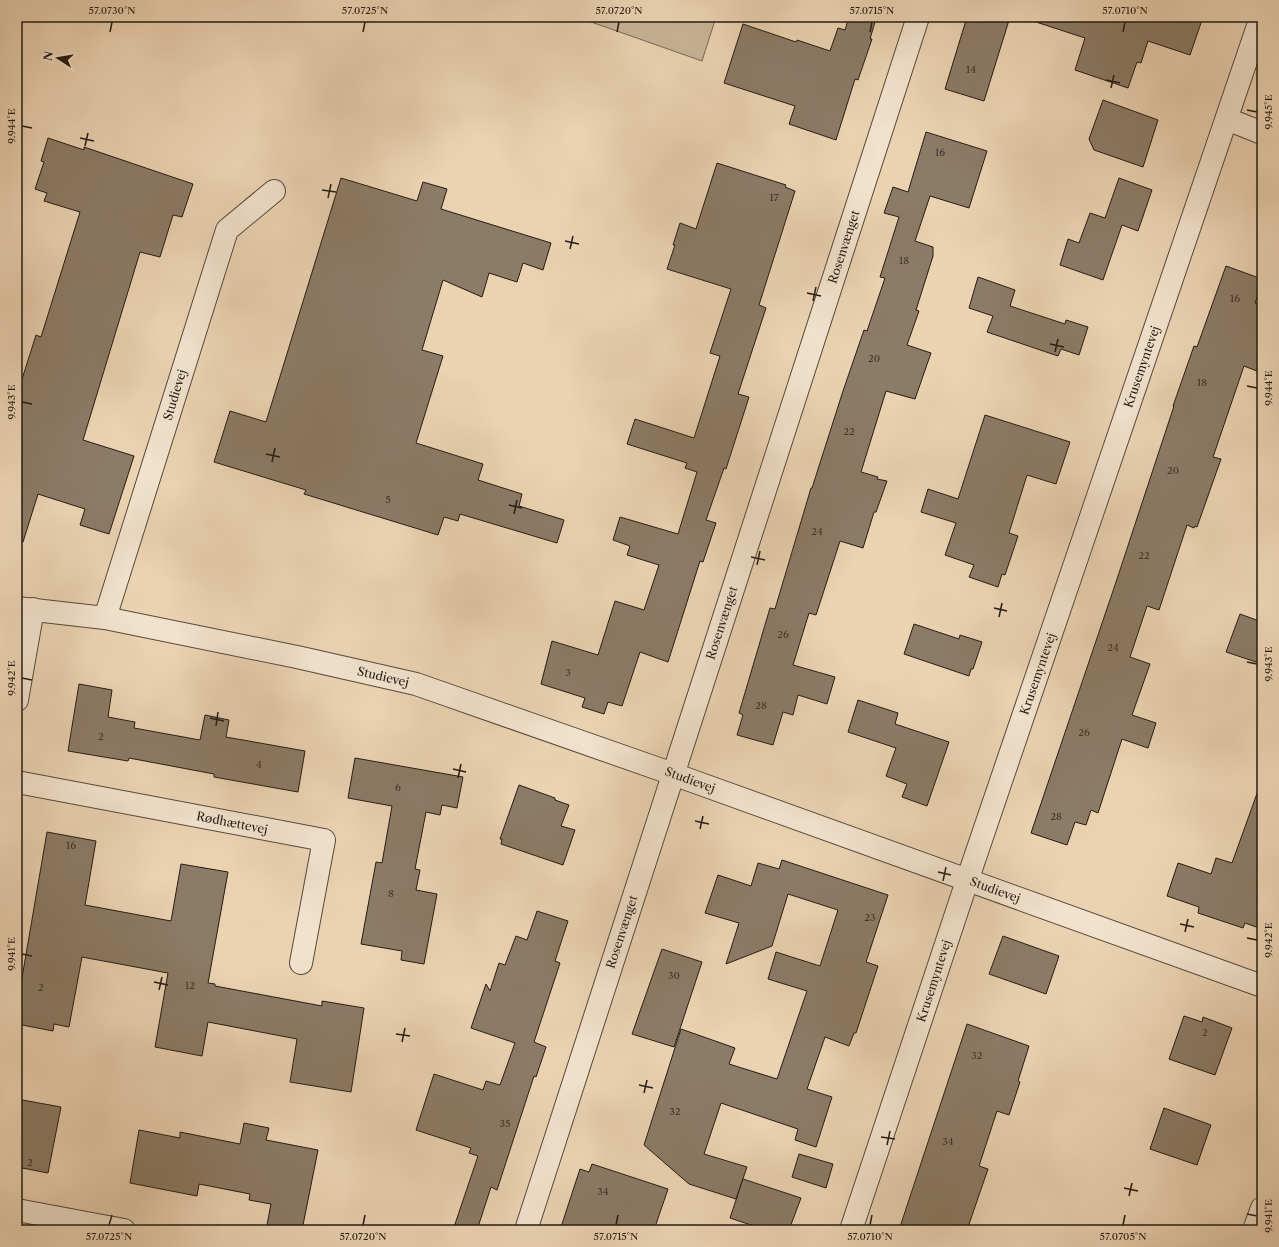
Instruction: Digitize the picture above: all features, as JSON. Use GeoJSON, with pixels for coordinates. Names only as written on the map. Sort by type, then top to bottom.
{"type":"FeatureCollection","features":[{"type":"Feature","properties":{"kind":"street","name":"Rosenvænget"},"geometry":{"type":"LineString","coordinates":[[526,1230],[918,17]]}},
{"type":"Feature","properties":{"kind":"street","name":"Krusemyntevej"},"geometry":{"type":"LineString","coordinates":[[851,1230],[967,881],[1261,17]]}},
{"type":"Feature","properties":{"kind":"street"},"geometry":{"type":"LineString","coordinates":[[1227,119],[1262,132]]}},
{"type":"Feature","properties":{"kind":"street","name":"Studievej"},"geometry":{"type":"LineString","coordinates":[[105,618],[227,230],[274,190]]}},
{"type":"Feature","properties":{"kind":"street","name":"Studievej"},"geometry":{"type":"LineString","coordinates":[[25,609],[105,618],[297,657],[416,684],[673,774],[1262,986]]}},
{"type":"Feature","properties":{"kind":"street"},"geometry":{"type":"LineString","coordinates":[[17,700],[25,609]]}},
{"type":"Feature","properties":{"kind":"street","name":"Rødhættevej"},"geometry":{"type":"LineString","coordinates":[[17,782],[324,840],[300,963]]}},
{"type":"Feature","properties":{"kind":"street"},"geometry":{"type":"LineString","coordinates":[[1254,1230],[1262,1208]]}},
{"type":"Feature","properties":{"kind":"street"},"geometry":{"type":"LineString","coordinates":[[17,1210],[124,1230]]}},
{"type":"Feature","properties":{"kind":"shaded area"},"geometry":{"type":"Polygon","coordinates":[[[577,17],[716,17],[702,61],[577,17]]]}},
{"type":"Feature","properties":{"kind":"building"},"geometry":{"type":"Polygon","coordinates":[[[849,17],[859,17],[875,22],[870,39],[872,39],[858,80],[855,79],[836,140],[789,124],[795,106],[724,83],[743,24],[796,42],[797,40],[830,51],[838,28],[845,30],[849,17]]]}},
{"type":"Feature","properties":{"kind":"building"},"geometry":{"type":"Polygon","coordinates":[[[967,17],[1010,17],[984,101],[945,89],[967,17]]]}},
{"type":"Feature","properties":{"kind":"building"},"geometry":{"type":"Polygon","coordinates":[[[1037,17],[1203,17],[1190,55],[1148,41],[1141,63],[1137,62],[1128,88],[1075,70],[1085,38],[1036,22],[1037,17]]]}},
{"type":"Feature","properties":{"kind":"building"},"geometry":{"type":"Polygon","coordinates":[[[1103,100],[1158,120],[1143,167],[1094,150],[1089,139],[1103,100]]]}},
{"type":"Feature","properties":{"kind":"building"},"geometry":{"type":"Polygon","coordinates":[[[926,132],[987,151],[969,208],[930,196],[915,241],[933,247],[933,256],[916,310],[919,311],[907,345],[931,353],[915,399],[886,391],[861,472],[878,477],[877,479],[887,481],[876,512],[874,512],[863,548],[840,541],[816,615],[809,613],[793,665],[835,677],[827,704],[798,695],[793,715],[783,712],[773,745],[737,735],[743,715],[739,713],[770,608],[775,609],[811,488],[843,391],[864,330],[867,331],[885,278],[880,277],[899,217],[884,213],[893,187],[908,192],[926,132]]]}},
{"type":"Feature","properties":{"kind":"building"},"geometry":{"type":"Polygon","coordinates":[[[48,138],[84,150],[84,147],[193,184],[182,217],[173,215],[160,257],[140,252],[83,440],[134,456],[109,534],[80,525],[85,509],[38,494],[23,542],[17,541],[17,395],[36,335],[41,337],[80,212],[44,201],[47,193],[35,189],[44,162],[41,161],[48,138]]]}},
{"type":"Feature","properties":{"kind":"building"},"geometry":{"type":"Polygon","coordinates":[[[717,163],[786,185],[785,187],[795,191],[759,305],[766,308],[738,394],[749,397],[726,469],[724,468],[706,520],[716,523],[703,562],[700,561],[668,662],[640,652],[622,706],[608,702],[604,714],[582,707],[585,698],[541,684],[552,641],[598,655],[615,601],[644,610],[659,565],[627,555],[630,546],[613,540],[620,517],[678,534],[697,472],[685,468],[687,463],[627,444],[635,419],[694,438],[720,356],[710,353],[731,289],[667,269],[680,223],[696,229],[717,163]]]}},
{"type":"Feature","properties":{"kind":"building"},"geometry":{"type":"Polygon","coordinates":[[[341,178],[417,201],[423,182],[447,189],[441,209],[551,243],[543,270],[523,263],[517,282],[489,273],[482,297],[443,280],[422,350],[443,356],[416,443],[483,464],[478,480],[522,494],[519,506],[564,520],[557,543],[460,514],[458,521],[444,517],[438,535],[304,494],[306,490],[214,462],[230,411],[266,422],[341,178]]]}},
{"type":"Feature","properties":{"kind":"building"},"geometry":{"type":"Polygon","coordinates":[[[1119,178],[1152,190],[1138,231],[1122,225],[1103,280],[1060,265],[1068,239],[1079,243],[1090,213],[1105,218],[1119,178]]]}},
{"type":"Feature","properties":{"kind":"building"},"geometry":{"type":"Polygon","coordinates":[[[1226,266],[1262,279],[1255,303],[1262,305],[1262,373],[1244,366],[1213,457],[1221,459],[1197,527],[1195,526],[1194,528],[1187,525],[1159,610],[1147,606],[1130,657],[1150,664],[1132,715],[1156,723],[1148,748],[1122,739],[1098,813],[1091,810],[1086,825],[1075,822],[1067,845],[1031,833],[1117,579],[1173,406],[1194,346],[1197,347],[1226,266]]]}},
{"type":"Feature","properties":{"kind":"building"},"geometry":{"type":"Polygon","coordinates":[[[978,277],[1015,290],[1010,306],[1065,324],[1066,320],[1088,327],[1079,355],[1061,349],[1058,356],[987,332],[993,316],[969,308],[978,277]]]}},
{"type":"Feature","properties":{"kind":"building"},"geometry":{"type":"Polygon","coordinates":[[[985,415],[1070,442],[1056,484],[1027,475],[1009,533],[1018,536],[1005,575],[1002,574],[998,587],[969,577],[974,565],[945,555],[956,523],[921,512],[928,489],[958,499],[985,415]]]}},
{"type":"Feature","properties":{"kind":"building"},"geometry":{"type":"Polygon","coordinates":[[[1240,614],[1262,622],[1262,664],[1226,652],[1240,614]]]}},
{"type":"Feature","properties":{"kind":"building"},"geometry":{"type":"Polygon","coordinates":[[[914,624],[959,639],[960,635],[982,642],[973,669],[971,669],[969,676],[904,654],[914,624]]]}},
{"type":"Feature","properties":{"kind":"building"},"geometry":{"type":"Polygon","coordinates":[[[79,684],[112,690],[108,717],[135,722],[134,728],[200,740],[205,715],[229,720],[226,737],[305,751],[298,792],[214,777],[214,774],[129,758],[128,761],[68,751],[79,684]]]}},
{"type":"Feature","properties":{"kind":"building"},"geometry":{"type":"Polygon","coordinates":[[[858,700],[898,713],[895,724],[949,742],[927,806],[902,797],[907,784],[886,776],[896,748],[848,732],[858,700]]]}},
{"type":"Feature","properties":{"kind":"building"},"geometry":{"type":"Polygon","coordinates":[[[355,758],[463,777],[457,808],[442,805],[440,815],[426,812],[415,869],[420,870],[416,890],[437,894],[424,964],[401,960],[402,951],[361,944],[376,862],[382,863],[392,806],[348,798],[355,758]]]}},
{"type":"Feature","properties":{"kind":"building"},"geometry":{"type":"Polygon","coordinates":[[[519,785],[555,798],[555,800],[569,805],[561,826],[575,830],[563,865],[501,844],[502,839],[500,839],[519,785]]]}},
{"type":"Feature","properties":{"kind":"building"},"geometry":{"type":"Polygon","coordinates":[[[1259,788],[1262,789],[1262,929],[1245,923],[1243,928],[1198,913],[1199,907],[1167,896],[1178,863],[1211,874],[1216,858],[1232,863],[1259,788]]]}},
{"type":"Feature","properties":{"kind":"building"},"geometry":{"type":"Polygon","coordinates":[[[47,832],[96,841],[85,905],[171,921],[181,864],[228,872],[208,983],[215,984],[215,986],[322,1006],[322,1001],[364,1008],[351,1092],[290,1082],[297,1039],[208,1022],[202,1056],[155,1047],[168,973],[82,957],[69,1027],[54,1024],[53,1031],[17,1024],[17,1007],[47,832]]]}},
{"type":"Feature","properties":{"kind":"building"},"geometry":{"type":"Polygon","coordinates":[[[782,860],[888,895],[866,962],[878,966],[856,1033],[854,1033],[849,1046],[825,1037],[807,1089],[832,1097],[816,1147],[795,1140],[798,1129],[721,1103],[704,1154],[747,1167],[736,1199],[689,1184],[644,1145],[681,1029],[735,1048],[729,1064],[777,1079],[807,991],[768,979],[776,952],[820,966],[838,910],[788,894],[772,946],[726,964],[739,923],[705,913],[718,875],[751,886],[758,863],[779,869],[782,860]]]}},
{"type":"Feature","properties":{"kind":"building"},"geometry":{"type":"Polygon","coordinates":[[[537,911],[568,921],[555,961],[560,963],[534,1042],[546,1047],[536,1077],[534,1076],[497,1190],[491,1187],[477,1230],[453,1230],[478,1156],[469,1153],[471,1148],[416,1130],[434,1074],[483,1090],[486,1081],[500,1085],[515,1043],[471,1028],[486,984],[490,991],[499,963],[505,965],[516,936],[527,940],[537,911]]]}},
{"type":"Feature","properties":{"kind":"building"},"geometry":{"type":"Polygon","coordinates":[[[1003,936],[1059,956],[1046,994],[989,974],[1003,936]]]}},
{"type":"Feature","properties":{"kind":"building"},"geometry":{"type":"Polygon","coordinates":[[[662,949],[702,962],[674,1047],[632,1034],[662,949]]]}},
{"type":"Feature","properties":{"kind":"building"},"geometry":{"type":"Polygon","coordinates":[[[1184,1016],[1202,1022],[1203,1017],[1232,1028],[1215,1075],[1169,1059],[1184,1016]]]}},
{"type":"Feature","properties":{"kind":"building"},"geometry":{"type":"Polygon","coordinates":[[[967,1024],[1029,1046],[1018,1081],[1020,1082],[1009,1115],[997,1111],[979,1166],[988,1169],[967,1230],[899,1230],[967,1024]]]}},
{"type":"Feature","properties":{"kind":"building"},"geometry":{"type":"Polygon","coordinates":[[[17,1099],[61,1107],[48,1173],[17,1167],[17,1099]]]}},
{"type":"Feature","properties":{"kind":"building"},"geometry":{"type":"Polygon","coordinates":[[[1164,1108],[1211,1125],[1197,1165],[1150,1149],[1164,1108]]]}},
{"type":"Feature","properties":{"kind":"building"},"geometry":{"type":"Polygon","coordinates":[[[244,1123],[269,1128],[266,1140],[318,1150],[302,1230],[266,1230],[271,1204],[249,1200],[250,1194],[199,1184],[197,1196],[130,1183],[139,1130],[180,1138],[180,1132],[240,1144],[244,1123]]]}},
{"type":"Feature","properties":{"kind":"building"},"geometry":{"type":"Polygon","coordinates":[[[799,1154],[833,1164],[826,1188],[792,1177],[799,1154]]]}},
{"type":"Feature","properties":{"kind":"building"},"geometry":{"type":"Polygon","coordinates":[[[592,1164],[668,1189],[654,1230],[560,1230],[580,1169],[589,1172],[592,1164]]]}},
{"type":"Feature","properties":{"kind":"building"},"geometry":{"type":"Polygon","coordinates":[[[743,1179],[801,1198],[789,1230],[766,1230],[730,1218],[743,1179]]]}}]}
